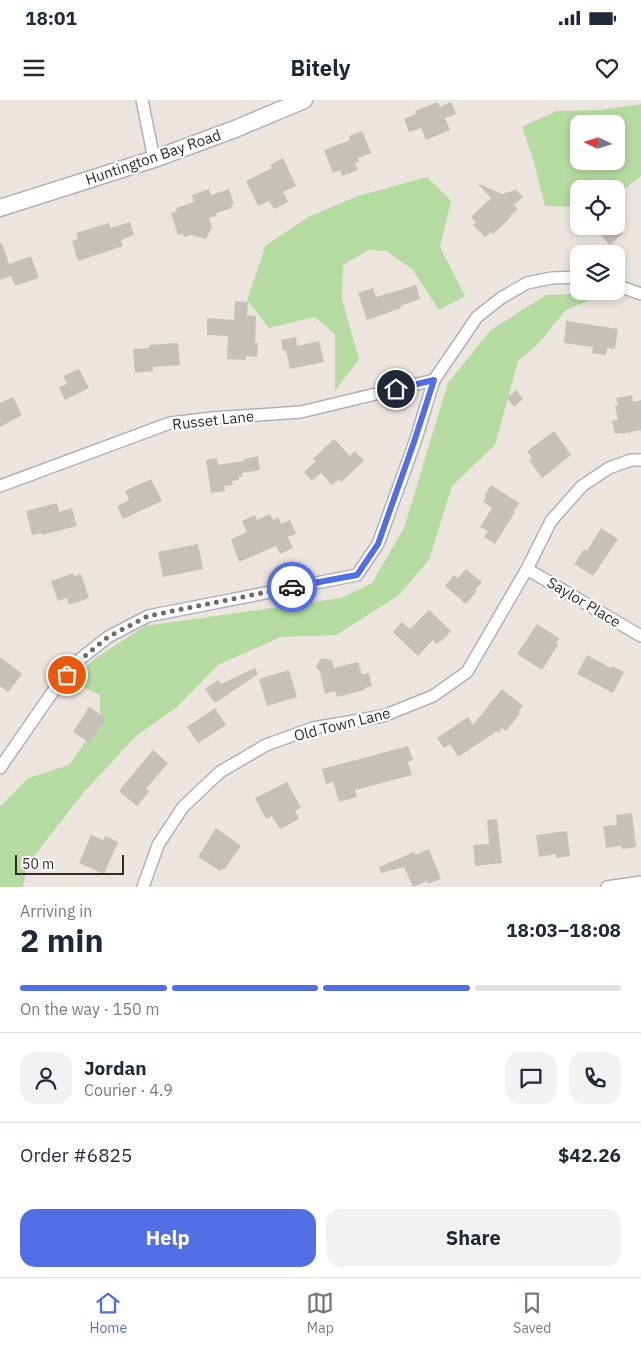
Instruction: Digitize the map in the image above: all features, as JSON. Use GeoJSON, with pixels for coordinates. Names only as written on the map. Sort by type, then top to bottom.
{"type":"FeatureCollection","features":[{"type":"Feature","properties":{"kind":"street"},"geometry":{"type":"LineString","coordinates":[[142,100],[154,159]]}},
{"type":"Feature","properties":{"kind":"street","name":"Huntington Bay Road"},"geometry":{"type":"LineString","coordinates":[[0,208],[154,159],[235,129],[304,100]]}},
{"type":"Feature","properties":{"kind":"street"},"geometry":{"type":"LineString","coordinates":[[0,768],[54,690],[80,660],[108,637],[148,616],[357,575],[378,544],[434,380],[477,317],[501,298],[527,284],[552,278],[570,277]]}},
{"type":"Feature","properties":{"kind":"street"},"geometry":{"type":"LineString","coordinates":[[625,288],[641,294]]}},
{"type":"Feature","properties":{"kind":"street","name":"Russet Lane"},"geometry":{"type":"LineString","coordinates":[[0,486],[170,423],[301,412],[434,380]]}},
{"type":"Feature","properties":{"kind":"street","name":"Old Town Lane"},"geometry":{"type":"LineString","coordinates":[[143,887],[158,845],[183,807],[220,772],[266,745],[313,728],[382,716],[433,696],[467,672],[527,568],[551,521],[582,486],[609,468],[631,460],[641,460]]}},
{"type":"Feature","properties":{"kind":"street","name":"Saylor Place"},"geometry":{"type":"LineString","coordinates":[[527,568],[641,636]]}},
{"type":"Feature","properties":{"kind":"street"},"geometry":{"type":"LineString","coordinates":[[606,887],[641,882]]}},
{"type":"Feature","properties":{"kind":"green space"},"geometry":{"type":"Polygon","coordinates":[[[641,104],[641,176],[625,188],[625,180],[570,180],[570,207],[545,206],[533,159],[522,127],[556,111],[601,110],[641,104]]]}},
{"type":"Feature","properties":{"kind":"green space"},"geometry":{"type":"Polygon","coordinates":[[[427,177],[451,201],[440,247],[465,296],[439,310],[412,269],[386,251],[369,250],[343,265],[342,300],[359,359],[335,391],[335,334],[315,317],[269,328],[247,300],[266,245],[310,216],[358,196],[427,177]]]}},
{"type":"Feature","properties":{"kind":"green space"},"geometry":{"type":"Polygon","coordinates":[[[570,294],[570,300],[590,300],[566,310],[537,345],[518,361],[495,445],[452,486],[429,560],[398,596],[336,635],[281,637],[218,665],[177,707],[136,736],[84,792],[27,865],[23,887],[0,887],[0,807],[28,778],[69,765],[100,720],[100,695],[72,681],[93,660],[145,626],[341,598],[372,583],[404,528],[448,383],[491,330],[546,295],[570,294]]]}},
{"type":"Feature","properties":{"kind":"building"},"geometry":{"type":"Polygon","coordinates":[[[438,102],[440,107],[451,102],[456,114],[445,118],[450,130],[426,140],[421,128],[409,132],[404,119],[416,114],[415,111],[438,102]]]}},
{"type":"Feature","properties":{"kind":"building"},"geometry":{"type":"Polygon","coordinates":[[[362,131],[371,153],[358,158],[359,162],[355,163],[358,170],[342,176],[340,170],[333,173],[324,150],[350,140],[349,136],[362,131]]]}},
{"type":"Feature","properties":{"kind":"building"},"geometry":{"type":"Polygon","coordinates":[[[283,158],[296,186],[283,192],[288,202],[274,209],[269,201],[258,206],[246,181],[272,168],[270,165],[283,158]]]}},
{"type":"Feature","properties":{"kind":"building"},"geometry":{"type":"Polygon","coordinates":[[[477,183],[502,194],[516,190],[523,197],[514,205],[518,209],[511,217],[493,234],[491,232],[485,237],[473,225],[476,222],[471,217],[491,198],[477,183]]]}},
{"type":"Feature","properties":{"kind":"building"},"geometry":{"type":"Polygon","coordinates":[[[209,189],[211,195],[229,189],[234,204],[231,205],[232,208],[216,213],[217,216],[209,218],[212,227],[206,239],[190,235],[184,237],[183,234],[178,235],[171,213],[177,211],[176,208],[194,202],[192,195],[209,189]]]}},
{"type":"Feature","properties":{"kind":"building"},"geometry":{"type":"Polygon","coordinates":[[[130,222],[134,235],[121,240],[123,246],[78,261],[72,241],[78,239],[76,233],[109,223],[111,228],[130,222]]]}},
{"type":"Feature","properties":{"kind":"building"},"geometry":{"type":"Polygon","coordinates":[[[601,235],[621,235],[610,245],[601,235]]]}},
{"type":"Feature","properties":{"kind":"building"},"geometry":{"type":"Polygon","coordinates":[[[0,243],[2,243],[9,264],[31,256],[39,278],[15,286],[11,276],[0,280],[0,243]]]}},
{"type":"Feature","properties":{"kind":"building"},"geometry":{"type":"Polygon","coordinates":[[[416,285],[420,299],[367,320],[358,293],[373,288],[376,297],[416,285]]]}},
{"type":"Feature","properties":{"kind":"building"},"geometry":{"type":"Polygon","coordinates":[[[235,301],[248,302],[247,315],[256,316],[255,343],[258,343],[257,357],[246,356],[246,360],[227,359],[228,336],[207,335],[207,318],[234,320],[235,301]]]}},
{"type":"Feature","properties":{"kind":"building"},"geometry":{"type":"Polygon","coordinates":[[[566,321],[618,329],[615,349],[607,348],[606,355],[592,353],[593,347],[564,343],[566,321]]]}},
{"type":"Feature","properties":{"kind":"building"},"geometry":{"type":"Polygon","coordinates":[[[296,337],[297,346],[319,341],[324,362],[290,369],[286,351],[283,351],[281,340],[296,337]]]}},
{"type":"Feature","properties":{"kind":"building"},"geometry":{"type":"Polygon","coordinates":[[[178,343],[180,365],[153,367],[153,371],[135,373],[133,349],[149,348],[149,345],[178,343]]]}},
{"type":"Feature","properties":{"kind":"building"},"geometry":{"type":"Polygon","coordinates":[[[79,369],[89,388],[65,400],[59,387],[67,384],[63,376],[79,369]]]}},
{"type":"Feature","properties":{"kind":"building"},"geometry":{"type":"Polygon","coordinates":[[[516,390],[523,399],[514,407],[507,398],[516,390]]]}},
{"type":"Feature","properties":{"kind":"building"},"geometry":{"type":"Polygon","coordinates":[[[632,395],[633,402],[641,400],[641,430],[615,434],[612,421],[618,420],[615,406],[618,405],[616,398],[632,395]]]}},
{"type":"Feature","properties":{"kind":"building"},"geometry":{"type":"Polygon","coordinates":[[[13,397],[22,415],[0,427],[0,403],[13,397]]]}},
{"type":"Feature","properties":{"kind":"building"},"geometry":{"type":"Polygon","coordinates":[[[554,431],[571,455],[542,478],[529,460],[532,458],[527,451],[554,431]]]}},
{"type":"Feature","properties":{"kind":"building"},"geometry":{"type":"Polygon","coordinates":[[[334,439],[350,456],[355,451],[364,461],[341,482],[339,479],[332,485],[321,473],[312,481],[304,472],[316,461],[313,459],[334,439]]]}},
{"type":"Feature","properties":{"kind":"building"},"geometry":{"type":"Polygon","coordinates":[[[258,456],[260,470],[242,473],[242,477],[238,477],[239,480],[232,481],[233,485],[224,486],[225,491],[211,493],[206,460],[217,458],[218,465],[244,461],[244,459],[258,456]]]}},
{"type":"Feature","properties":{"kind":"building"},"geometry":{"type":"Polygon","coordinates":[[[151,479],[162,501],[123,519],[117,506],[129,500],[125,491],[151,479]]]}},
{"type":"Feature","properties":{"kind":"building"},"geometry":{"type":"Polygon","coordinates":[[[491,485],[519,503],[495,544],[484,537],[488,531],[480,527],[492,508],[483,502],[486,497],[485,494],[491,485]]]}},
{"type":"Feature","properties":{"kind":"building"},"geometry":{"type":"Polygon","coordinates":[[[57,503],[59,512],[72,508],[77,526],[42,535],[42,533],[32,535],[26,511],[57,503]]]}},
{"type":"Feature","properties":{"kind":"building"},"geometry":{"type":"Polygon","coordinates":[[[270,514],[273,520],[278,517],[281,524],[290,520],[296,534],[288,537],[293,548],[280,554],[276,546],[239,562],[231,539],[247,532],[242,521],[255,515],[257,520],[270,514]]]}},
{"type":"Feature","properties":{"kind":"building"},"geometry":{"type":"Polygon","coordinates":[[[601,528],[618,539],[593,576],[574,564],[584,549],[587,551],[601,528]]]}},
{"type":"Feature","properties":{"kind":"building"},"geometry":{"type":"Polygon","coordinates":[[[198,544],[203,569],[163,577],[158,552],[198,544]]]}},
{"type":"Feature","properties":{"kind":"building"},"geometry":{"type":"Polygon","coordinates":[[[466,569],[482,582],[466,604],[445,586],[454,575],[458,578],[466,569]]]}},
{"type":"Feature","properties":{"kind":"building"},"geometry":{"type":"Polygon","coordinates":[[[73,573],[74,576],[81,574],[89,598],[69,605],[67,598],[58,601],[51,581],[73,573]]]}},
{"type":"Feature","properties":{"kind":"building"},"geometry":{"type":"Polygon","coordinates":[[[429,610],[451,631],[437,644],[433,640],[418,656],[393,632],[402,622],[410,629],[429,610]]]}},
{"type":"Feature","properties":{"kind":"building"},"geometry":{"type":"Polygon","coordinates":[[[537,624],[559,638],[556,643],[558,645],[542,670],[517,654],[537,624]]]}},
{"type":"Feature","properties":{"kind":"building"},"geometry":{"type":"Polygon","coordinates":[[[587,655],[611,668],[612,666],[624,672],[613,693],[577,674],[587,655]]]}},
{"type":"Feature","properties":{"kind":"building"},"geometry":{"type":"Polygon","coordinates":[[[0,657],[22,674],[8,692],[0,686],[0,657]]]}},
{"type":"Feature","properties":{"kind":"building"},"geometry":{"type":"Polygon","coordinates":[[[321,658],[332,660],[334,668],[358,662],[362,674],[369,673],[372,686],[365,688],[365,690],[337,697],[335,691],[325,694],[320,672],[316,667],[321,658]]]}},
{"type":"Feature","properties":{"kind":"building"},"geometry":{"type":"Polygon","coordinates":[[[255,668],[258,674],[215,703],[205,689],[218,680],[221,684],[255,668]]]}},
{"type":"Feature","properties":{"kind":"building"},"geometry":{"type":"Polygon","coordinates":[[[289,670],[297,697],[267,706],[259,679],[289,670]]]}},
{"type":"Feature","properties":{"kind":"building"},"geometry":{"type":"Polygon","coordinates":[[[502,689],[523,706],[506,731],[502,728],[499,733],[497,731],[458,757],[450,744],[444,748],[437,738],[468,717],[473,725],[502,689]]]}},
{"type":"Feature","properties":{"kind":"building"},"geometry":{"type":"Polygon","coordinates":[[[89,707],[106,718],[90,743],[73,732],[89,707]]]}},
{"type":"Feature","properties":{"kind":"building"},"geometry":{"type":"Polygon","coordinates":[[[215,708],[226,725],[198,743],[187,727],[215,708]]]}},
{"type":"Feature","properties":{"kind":"building"},"geometry":{"type":"Polygon","coordinates":[[[408,746],[413,760],[408,762],[412,775],[355,790],[357,797],[339,802],[333,782],[326,784],[322,769],[408,746]]]}},
{"type":"Feature","properties":{"kind":"building"},"geometry":{"type":"Polygon","coordinates":[[[153,750],[168,763],[146,789],[149,792],[137,806],[119,791],[153,750]]]}},
{"type":"Feature","properties":{"kind":"building"},"geometry":{"type":"Polygon","coordinates":[[[287,782],[301,808],[295,811],[299,819],[280,829],[272,816],[266,819],[255,798],[287,782]]]}},
{"type":"Feature","properties":{"kind":"building"},"geometry":{"type":"Polygon","coordinates":[[[632,813],[636,847],[622,849],[621,846],[606,848],[603,826],[617,825],[616,815],[632,813]]]}},
{"type":"Feature","properties":{"kind":"building"},"geometry":{"type":"Polygon","coordinates":[[[497,819],[502,863],[475,866],[473,845],[489,844],[487,820],[497,819]]]}},
{"type":"Feature","properties":{"kind":"building"},"geometry":{"type":"Polygon","coordinates":[[[216,828],[241,846],[224,870],[222,868],[220,871],[198,857],[216,828]]]}},
{"type":"Feature","properties":{"kind":"building"},"geometry":{"type":"Polygon","coordinates":[[[567,831],[570,856],[556,858],[556,854],[539,857],[536,835],[567,831]]]}},
{"type":"Feature","properties":{"kind":"building"},"geometry":{"type":"Polygon","coordinates":[[[91,835],[103,840],[105,836],[118,842],[104,874],[79,863],[91,835]]]}},
{"type":"Feature","properties":{"kind":"building"},"geometry":{"type":"Polygon","coordinates":[[[429,849],[441,879],[428,884],[427,881],[413,887],[404,867],[381,873],[379,867],[414,852],[416,855],[429,849]]]}},
{"type":"Feature","properties":{"kind":"way so far"},"geometry":{"type":"LineString","coordinates":[[67,675],[80,660],[108,637],[148,616],[292,587]]}},
{"type":"Feature","properties":{"kind":"route"},"geometry":{"type":"LineString","coordinates":[[292,587],[357,575],[378,544],[434,380],[396,389]]}}]}
